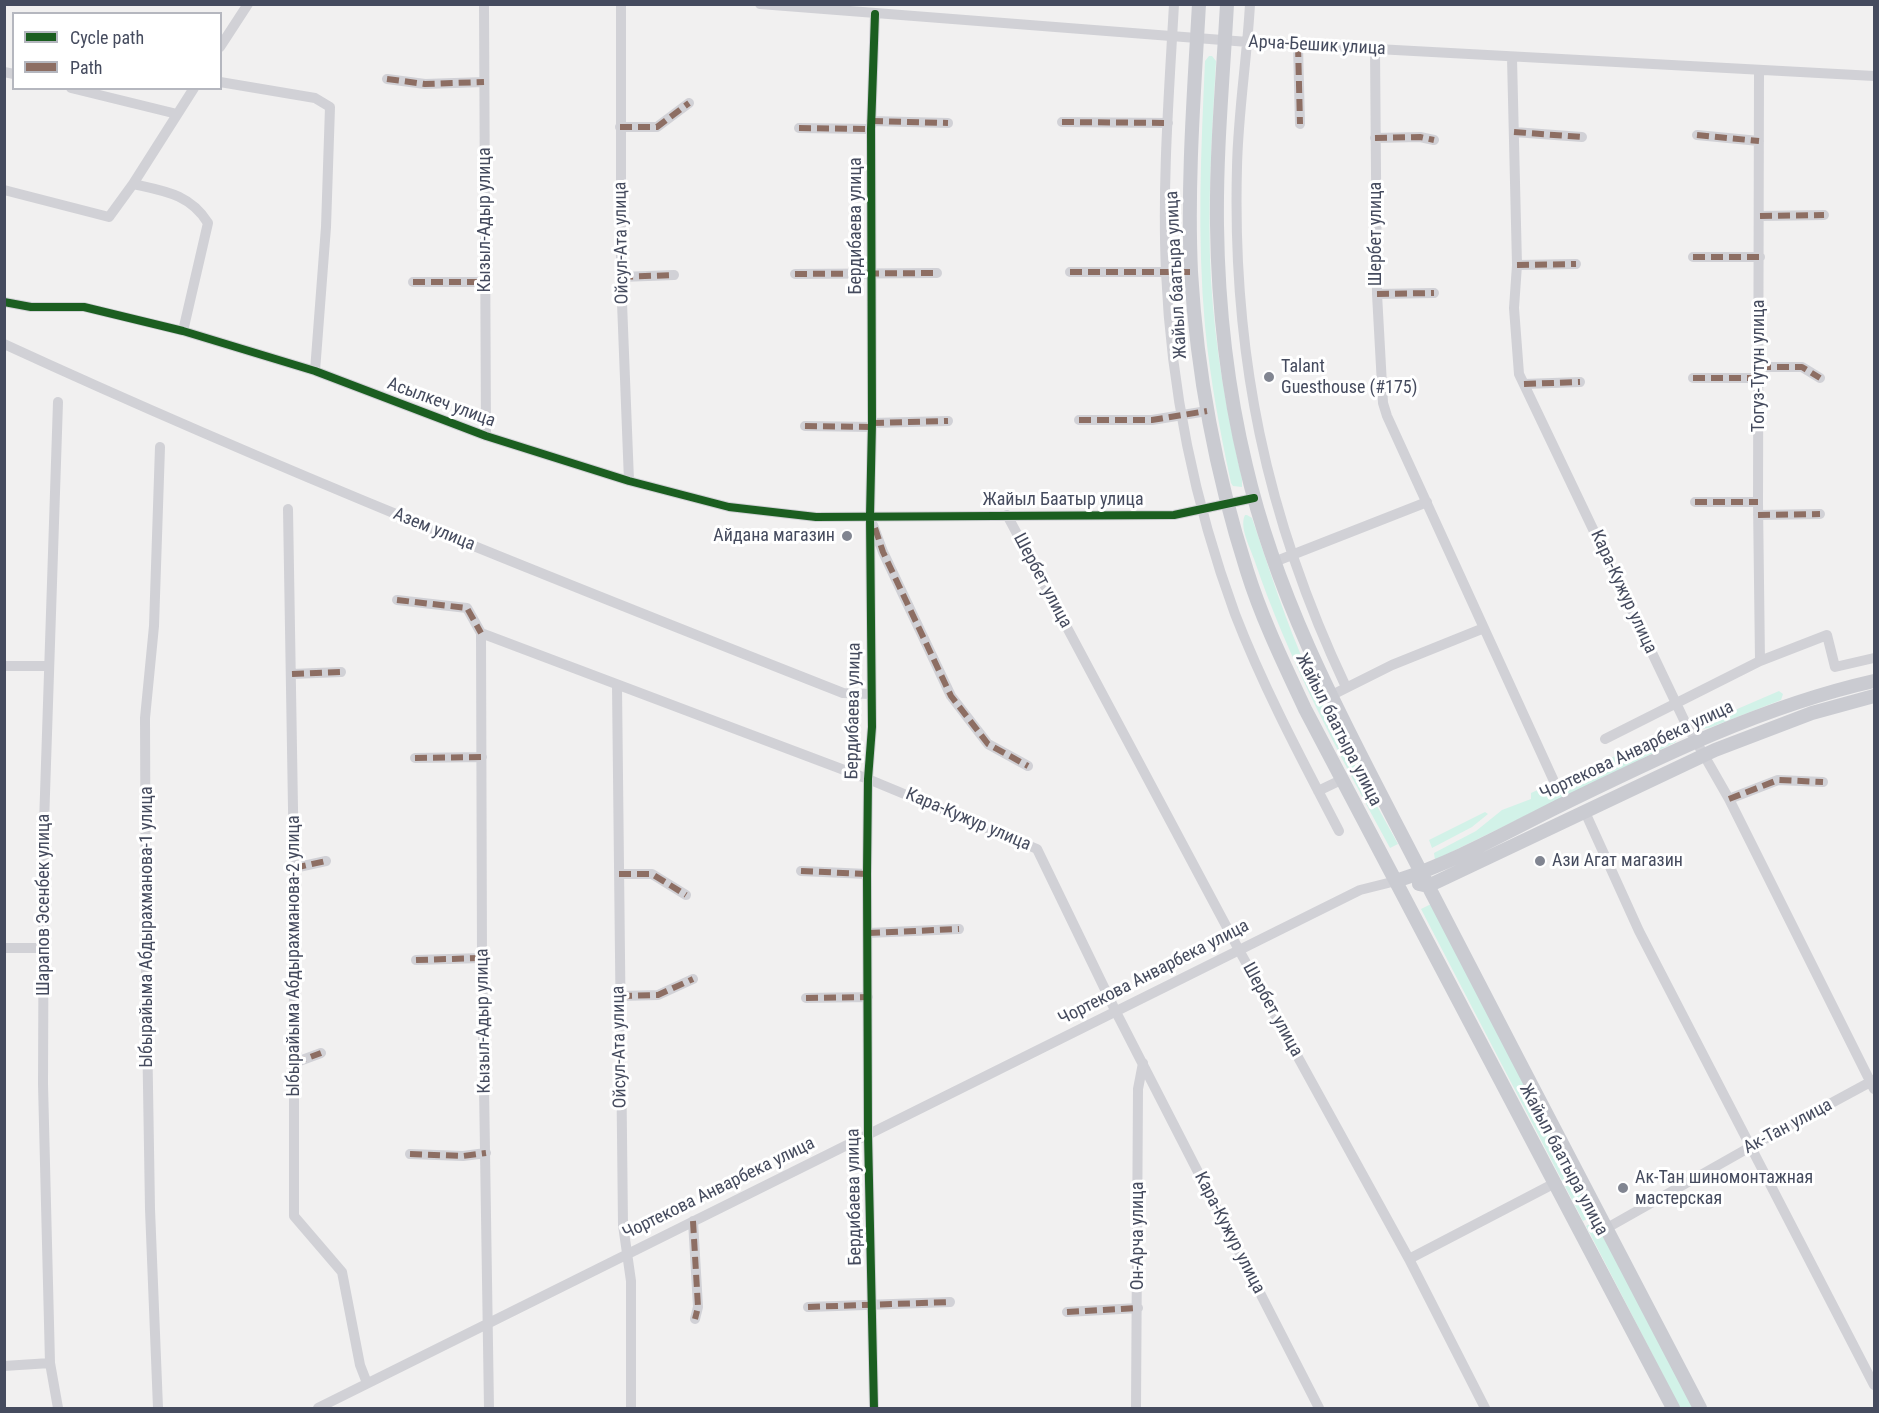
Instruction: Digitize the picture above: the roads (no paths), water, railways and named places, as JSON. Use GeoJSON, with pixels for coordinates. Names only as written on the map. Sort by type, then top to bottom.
{"type":"FeatureCollection","features":[{"type":"Feature","properties":{"kind":"main road","name":"Жайыл баатыра улица"},"geometry":{"type":"LineString","coordinates":[[1199,4],[1191,177],[1191,272],[1195,325],[1207,411],[1227,504],[1247,572],[1271,636],[1341,780],[1673,1408]]}},
{"type":"Feature","properties":{"kind":"main road","name":"Жайыл баатыра улица"},"geometry":{"type":"LineString","coordinates":[[1227,4],[1218,179],[1218,270],[1229,374],[1246,466],[1274,561],[1300,631],[1364,766],[1700,1408]]}},
{"type":"Feature","properties":{"kind":"main road","name":"Чортекова Анварбека улица"},"geometry":{"type":"LineString","coordinates":[[1396,881],[1422,873],[1696,742],[1807,699],[1875,681]]}},
{"type":"Feature","properties":{"kind":"main road","name":"Чортекова Анварбека улица"},"geometry":{"type":"LineString","coordinates":[[1428,886],[1704,754],[1812,713],[1875,696]]}},
{"type":"Feature","properties":{"kind":"main road"},"geometry":{"type":"LineString","coordinates":[[1396,881],[1428,886]]}},
{"type":"Feature","properties":{"kind":"street"},"geometry":{"type":"LineString","coordinates":[[222,44],[248,4]]}},
{"type":"Feature","properties":{"kind":"street","name":"Кызыл-Адыр улица"},"geometry":{"type":"LineString","coordinates":[[484,4],[486,436]]}},
{"type":"Feature","properties":{"kind":"street","name":"Ойсул-Ата улица"},"geometry":{"type":"LineString","coordinates":[[621,4],[621,277],[629,482]]}},
{"type":"Feature","properties":{"kind":"street","name":"Арча-Бешик улица"},"geometry":{"type":"LineString","coordinates":[[760,4],[1248,42],[1875,76]]}},
{"type":"Feature","properties":{"kind":"street"},"geometry":{"type":"LineString","coordinates":[[1174,4],[1165,203],[1166,273],[1175,372],[1182,416],[1203,509],[1225,584],[1245,639],[1279,714],[1340,831]]}},
{"type":"Feature","properties":{"kind":"street"},"geometry":{"type":"LineString","coordinates":[[1250,4],[1240,106],[1237,168],[1238,288],[1245,351],[1258,432],[1269,480],[1317,625],[1346,687]]}},
{"type":"Feature","properties":{"kind":"street","name":"Бердибаева улица"},"geometry":{"type":"LineString","coordinates":[[874,1408],[868,1135],[867,874],[868,779],[872,727],[871,125],[875,14]]}},
{"type":"Feature","properties":{"kind":"street"},"geometry":{"type":"LineString","coordinates":[[1298,45],[1300,124]]}},
{"type":"Feature","properties":{"kind":"street","name":"Шербет улица"},"geometry":{"type":"LineString","coordinates":[[1375,49],[1377,294],[1383,403],[1553,779]]}},
{"type":"Feature","properties":{"kind":"street","name":"Кара-Кужур улица"},"geometry":{"type":"LineString","coordinates":[[1512,58],[1517,265],[1514,308],[1517,366],[1676,703],[1730,799],[1874,1084]]}},
{"type":"Feature","properties":{"kind":"street","name":"Тогуз-Тутун улица"},"geometry":{"type":"LineString","coordinates":[[1760,70],[1758,502],[1760,661]]}},
{"type":"Feature","properties":{"kind":"street"},"geometry":{"type":"LineString","coordinates":[[387,79],[425,84],[484,82]]}},
{"type":"Feature","properties":{"kind":"street"},"geometry":{"type":"LineString","coordinates":[[222,82],[315,98],[330,107],[326,226],[315,371]]}},
{"type":"Feature","properties":{"kind":"street"},"geometry":{"type":"LineString","coordinates":[[79,90],[177,114]]}},
{"type":"Feature","properties":{"kind":"street"},"geometry":{"type":"LineString","coordinates":[[4,190],[108,217],[134,184],[193,90]]}},
{"type":"Feature","properties":{"kind":"street"},"geometry":{"type":"LineString","coordinates":[[620,128],[657,127],[689,103]]}},
{"type":"Feature","properties":{"kind":"street"},"geometry":{"type":"LineString","coordinates":[[1062,122],[1168,123]]}},
{"type":"Feature","properties":{"kind":"street"},"geometry":{"type":"LineString","coordinates":[[799,128],[948,123]]}},
{"type":"Feature","properties":{"kind":"street"},"geometry":{"type":"LineString","coordinates":[[1514,132],[1582,137]]}},
{"type":"Feature","properties":{"kind":"street"},"geometry":{"type":"LineString","coordinates":[[1697,135],[1759,141]]}},
{"type":"Feature","properties":{"kind":"street"},"geometry":{"type":"LineString","coordinates":[[1376,138],[1420,137],[1434,140]]}},
{"type":"Feature","properties":{"kind":"street"},"geometry":{"type":"LineString","coordinates":[[134,184],[176,194],[199,208],[208,222],[183,331]]}},
{"type":"Feature","properties":{"kind":"street"},"geometry":{"type":"LineString","coordinates":[[1760,216],[1824,215]]}},
{"type":"Feature","properties":{"kind":"street"},"geometry":{"type":"LineString","coordinates":[[1693,257],[1760,256]]}},
{"type":"Feature","properties":{"kind":"street"},"geometry":{"type":"LineString","coordinates":[[1517,265],[1576,264]]}},
{"type":"Feature","properties":{"kind":"street"},"geometry":{"type":"LineString","coordinates":[[1070,272],[1191,272]]}},
{"type":"Feature","properties":{"kind":"street"},"geometry":{"type":"LineString","coordinates":[[795,274],[937,273]]}},
{"type":"Feature","properties":{"kind":"street"},"geometry":{"type":"LineString","coordinates":[[621,277],[674,275]]}},
{"type":"Feature","properties":{"kind":"street"},"geometry":{"type":"LineString","coordinates":[[413,282],[485,282]]}},
{"type":"Feature","properties":{"kind":"street"},"geometry":{"type":"LineString","coordinates":[[1377,294],[1434,293]]}},
{"type":"Feature","properties":{"kind":"street","name":"Асылкеч улица"},"geometry":{"type":"LineString","coordinates":[[4,302],[31,307],[84,307],[183,331],[315,371],[486,436],[629,482],[729,507],[816,518],[870,516]]}},
{"type":"Feature","properties":{"kind":"street","name":"Азем улица"},"geometry":{"type":"LineString","coordinates":[[4,344],[170,419],[351,496],[595,595],[843,693],[871,694]]}},
{"type":"Feature","properties":{"kind":"street"},"geometry":{"type":"LineString","coordinates":[[1693,378],[1802,367],[1820,378]]}},
{"type":"Feature","properties":{"kind":"street"},"geometry":{"type":"LineString","coordinates":[[1524,384],[1580,382]]}},
{"type":"Feature","properties":{"kind":"street","name":"Шарапов Эсенбек улица"},"geometry":{"type":"LineString","coordinates":[[58,402],[48,666],[43,1084],[50,1364],[58,1408]]}},
{"type":"Feature","properties":{"kind":"street"},"geometry":{"type":"LineString","coordinates":[[1079,420],[1152,420],[1207,411]]}},
{"type":"Feature","properties":{"kind":"street"},"geometry":{"type":"LineString","coordinates":[[805,426],[948,421]]}},
{"type":"Feature","properties":{"kind":"street","name":"Ыбырайыма Абдырахманова-1 улица"},"geometry":{"type":"LineString","coordinates":[[158,1408],[150,1197],[145,718],[154,626],[160,447]]}},
{"type":"Feature","properties":{"kind":"street","name":"Жайыл Баатыр улица"},"geometry":{"type":"LineString","coordinates":[[870,516],[1174,515],[1254,498]]}},
{"type":"Feature","properties":{"kind":"street"},"geometry":{"type":"LineString","coordinates":[[1274,561],[1426,502]]}},
{"type":"Feature","properties":{"kind":"street"},"geometry":{"type":"LineString","coordinates":[[1695,502],[1758,502]]}},
{"type":"Feature","properties":{"kind":"street","name":"Ыбырайыма Абдырахманова-2 улица"},"geometry":{"type":"LineString","coordinates":[[288,509],[294,868],[294,1216],[342,1272],[360,1365],[368,1383]]}},
{"type":"Feature","properties":{"kind":"street"},"geometry":{"type":"LineString","coordinates":[[1758,515],[1820,514]]}},
{"type":"Feature","properties":{"kind":"street","name":"Шербет улица"},"geometry":{"type":"LineString","coordinates":[[1007,515],[1239,950],[1409,1259],[1485,1408]]}},
{"type":"Feature","properties":{"kind":"street"},"geometry":{"type":"LineString","coordinates":[[870,516],[883,552],[951,696],[988,744],[1028,766]]}},
{"type":"Feature","properties":{"kind":"street"},"geometry":{"type":"LineString","coordinates":[[397,600],[466,608],[481,633]]}},
{"type":"Feature","properties":{"kind":"street"},"geometry":{"type":"LineString","coordinates":[[1330,696],[1392,665],[1484,628]]}},
{"type":"Feature","properties":{"kind":"street","name":"Кызыл-Адыр улица"},"geometry":{"type":"LineString","coordinates":[[481,633],[482,958],[489,1408]]}},
{"type":"Feature","properties":{"kind":"street","name":"Кара-Кужур улица"},"geometry":{"type":"LineString","coordinates":[[481,633],[868,779],[1037,849],[1116,1012],[1319,1408]]}},
{"type":"Feature","properties":{"kind":"street"},"geometry":{"type":"LineString","coordinates":[[1605,739],[1760,661],[1827,635],[1835,667],[1875,658]]}},
{"type":"Feature","properties":{"kind":"street"},"geometry":{"type":"LineString","coordinates":[[4,666],[48,666]]}},
{"type":"Feature","properties":{"kind":"street"},"geometry":{"type":"LineString","coordinates":[[292,674],[341,672]]}},
{"type":"Feature","properties":{"kind":"street","name":"Ойсул-Ата улица"},"geometry":{"type":"LineString","coordinates":[[617,686],[623,1226],[631,1281],[631,1408]]}},
{"type":"Feature","properties":{"kind":"street"},"geometry":{"type":"LineString","coordinates":[[415,758],[482,757]]}},
{"type":"Feature","properties":{"kind":"street"},"geometry":{"type":"LineString","coordinates":[[1318,791],[1341,780]]}},
{"type":"Feature","properties":{"kind":"street"},"geometry":{"type":"LineString","coordinates":[[1730,799],[1778,780],[1823,782]]}},
{"type":"Feature","properties":{"kind":"street"},"geometry":{"type":"LineString","coordinates":[[1586,812],[1640,931],[1875,1384]]}},
{"type":"Feature","properties":{"kind":"street"},"geometry":{"type":"LineString","coordinates":[[294,868],[326,861]]}},
{"type":"Feature","properties":{"kind":"street"},"geometry":{"type":"LineString","coordinates":[[801,871],[867,874]]}},
{"type":"Feature","properties":{"kind":"street"},"geometry":{"type":"LineString","coordinates":[[618,874],[652,874],[686,895]]}},
{"type":"Feature","properties":{"kind":"street","name":"Чортекова Анварбека улица"},"geometry":{"type":"LineString","coordinates":[[318,1408],[1360,890],[1396,881]]}},
{"type":"Feature","properties":{"kind":"street"},"geometry":{"type":"LineString","coordinates":[[868,933],[959,929]]}},
{"type":"Feature","properties":{"kind":"street"},"geometry":{"type":"LineString","coordinates":[[4,948],[44,948]]}},
{"type":"Feature","properties":{"kind":"street"},"geometry":{"type":"LineString","coordinates":[[416,960],[482,958]]}},
{"type":"Feature","properties":{"kind":"street"},"geometry":{"type":"LineString","coordinates":[[620,996],[658,995],[693,979]]}},
{"type":"Feature","properties":{"kind":"street"},"geometry":{"type":"LineString","coordinates":[[806,998],[868,997]]}},
{"type":"Feature","properties":{"kind":"street"},"geometry":{"type":"LineString","coordinates":[[294,1063],[321,1053]]}},
{"type":"Feature","properties":{"kind":"street","name":"Он-Арча улица"},"geometry":{"type":"LineString","coordinates":[[1136,1408],[1138,1089],[1143,1063]]}},
{"type":"Feature","properties":{"kind":"street","name":"Ак-Тан улица"},"geometry":{"type":"LineString","coordinates":[[1607,1228],[1752,1146],[1874,1084]]}},
{"type":"Feature","properties":{"kind":"street"},"geometry":{"type":"LineString","coordinates":[[410,1154],[432,1153],[463,1156],[486,1153]]}},
{"type":"Feature","properties":{"kind":"street"},"geometry":{"type":"LineString","coordinates":[[1409,1259],[1555,1183]]}},
{"type":"Feature","properties":{"kind":"street"},"geometry":{"type":"LineString","coordinates":[[693,1221],[698,1307],[695,1319]]}},
{"type":"Feature","properties":{"kind":"street"},"geometry":{"type":"LineString","coordinates":[[808,1307],[950,1302]]}},
{"type":"Feature","properties":{"kind":"street"},"geometry":{"type":"LineString","coordinates":[[1067,1312],[1138,1308]]}},
{"type":"Feature","properties":{"kind":"street"},"geometry":{"type":"LineString","coordinates":[[4,1366],[50,1364]]}},
{"type":"Feature","properties":{"kind":"place","name":"Talant Guesthouse (#175)"},"geometry":{"type":"Point","coordinates":[1269,377]}},
{"type":"Feature","properties":{"kind":"place","name":"Айдана магазин"},"geometry":{"type":"Point","coordinates":[847,536]}},
{"type":"Feature","properties":{"kind":"place","name":"Ази Агат магазин"},"geometry":{"type":"Point","coordinates":[1540,861]}},
{"type":"Feature","properties":{"kind":"place","name":"Ак-Тан шиномонтажная мастерская"},"geometry":{"type":"Point","coordinates":[1623,1188]}}]}
